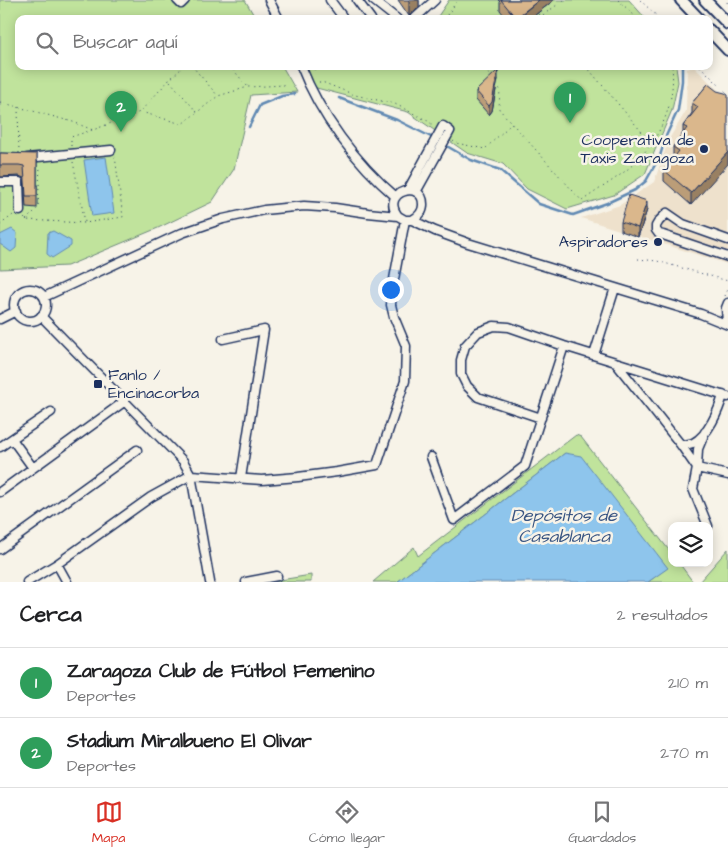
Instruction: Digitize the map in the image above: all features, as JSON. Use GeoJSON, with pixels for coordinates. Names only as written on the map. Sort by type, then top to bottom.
{"type":"FeatureCollection","features":[{"type":"Feature","properties":{"kind":"main road"},"geometry":{"type":"LineString","coordinates":[[681,0],[695,15]]}},
{"type":"Feature","properties":{"kind":"main road"},"geometry":{"type":"LineString","coordinates":[[705,0],[728,24]]}},
{"type":"Feature","properties":{"kind":"main road"},"geometry":{"type":"LineString","coordinates":[[713,34],[728,50]]}},
{"type":"Feature","properties":{"kind":"street"},"geometry":{"type":"LineString","coordinates":[[269,0],[277,15]]}},
{"type":"Feature","properties":{"kind":"street"},"geometry":{"type":"LineString","coordinates":[[330,0],[341,15]]}},
{"type":"Feature","properties":{"kind":"street"},"geometry":{"type":"LineString","coordinates":[[357,0],[368,15]]}},
{"type":"Feature","properties":{"kind":"street"},"geometry":{"type":"LineString","coordinates":[[373,0],[392,15]]}},
{"type":"Feature","properties":{"kind":"street"},"geometry":{"type":"LineString","coordinates":[[418,15],[434,0]]}},
{"type":"Feature","properties":{"kind":"street"},"geometry":{"type":"LineString","coordinates":[[302,70],[319,105],[336,130],[360,161],[396,197]]}},
{"type":"Feature","properties":{"kind":"street"},"geometry":{"type":"LineString","coordinates":[[412,191],[444,133]]}},
{"type":"Feature","properties":{"kind":"street"},"geometry":{"type":"LineString","coordinates":[[19,158],[110,150]]}},
{"type":"Feature","properties":{"kind":"street"},"geometry":{"type":"LineString","coordinates":[[0,182],[19,182],[20,211]]}},
{"type":"Feature","properties":{"kind":"street"},"geometry":{"type":"LineString","coordinates":[[383,214],[393,207],[394,200],[403,191],[412,191],[419,195],[423,202],[422,210],[418,216],[405,218]]}},
{"type":"Feature","properties":{"kind":"street"},"geometry":{"type":"LineString","coordinates":[[44,297],[182,233],[223,218],[264,210],[304,206],[335,208],[405,218],[468,243],[712,318],[727,325],[727,306]]}},
{"type":"Feature","properties":{"kind":"street"},"geometry":{"type":"LineString","coordinates":[[393,207],[405,218]]}},
{"type":"Feature","properties":{"kind":"street"},"geometry":{"type":"LineString","coordinates":[[728,240],[683,224],[667,213],[656,226],[659,234],[728,257]]}},
{"type":"Feature","properties":{"kind":"street"},"geometry":{"type":"LineString","coordinates":[[420,214],[436,231]]}},
{"type":"Feature","properties":{"kind":"street"},"geometry":{"type":"LineString","coordinates":[[27,582],[56,564],[138,505],[161,490],[191,475],[262,480],[337,472],[377,464],[405,381],[406,346],[391,305],[405,218]]}},
{"type":"Feature","properties":{"kind":"street"},"geometry":{"type":"LineString","coordinates":[[594,356],[615,288]]}},
{"type":"Feature","properties":{"kind":"street"},"geometry":{"type":"LineString","coordinates":[[33,289],[44,297],[46,307],[37,319],[28,320],[20,316],[16,311],[16,298],[23,291],[33,289]]}},
{"type":"Feature","properties":{"kind":"street"},"geometry":{"type":"LineString","coordinates":[[712,318],[727,306]]}},
{"type":"Feature","properties":{"kind":"street"},"geometry":{"type":"LineString","coordinates":[[0,319],[16,311]]}},
{"type":"Feature","properties":{"kind":"street"},"geometry":{"type":"LineString","coordinates":[[41,316],[183,462],[191,475],[210,582]]}},
{"type":"Feature","properties":{"kind":"street"},"geometry":{"type":"LineString","coordinates":[[541,418],[478,397],[467,386],[461,374],[461,360],[465,346],[478,332],[494,326],[509,327],[594,356],[726,396],[705,432],[698,449],[693,489],[707,522]]}},
{"type":"Feature","properties":{"kind":"street"},"geometry":{"type":"LineString","coordinates":[[223,339],[264,330],[241,478]]}},
{"type":"Feature","properties":{"kind":"street"},"geometry":{"type":"LineString","coordinates":[[431,456],[454,520],[525,466],[564,346]]}},
{"type":"Feature","properties":{"kind":"street"},"geometry":{"type":"LineString","coordinates":[[615,362],[697,468],[728,475]]}},
{"type":"Feature","properties":{"kind":"street"},"geometry":{"type":"LineString","coordinates":[[0,492],[125,401]]}},
{"type":"Feature","properties":{"kind":"street"},"geometry":{"type":"LineString","coordinates":[[0,447],[51,412]]}},
{"type":"Feature","properties":{"kind":"street"},"geometry":{"type":"LineString","coordinates":[[681,446],[694,442],[705,432]]}},
{"type":"Feature","properties":{"kind":"street"},"geometry":{"type":"LineString","coordinates":[[12,439],[33,468]]}},
{"type":"Feature","properties":{"kind":"street"},"geometry":{"type":"LineString","coordinates":[[0,549],[137,450]]}},
{"type":"Feature","properties":{"kind":"street"},"geometry":{"type":"LineString","coordinates":[[56,564],[67,582]]}},
{"type":"Feature","properties":{"kind":"street"},"geometry":{"type":"LineString","coordinates":[[246,582],[276,576]]}},
{"type":"Feature","properties":{"kind":"path"},"geometry":{"type":"LineString","coordinates":[[447,15],[458,0]]}},
{"type":"Feature","properties":{"kind":"path"},"geometry":{"type":"LineString","coordinates":[[544,15],[564,0]]}},
{"type":"Feature","properties":{"kind":"path"},"geometry":{"type":"LineString","coordinates":[[618,0],[634,15]]}},
{"type":"Feature","properties":{"kind":"path"},"geometry":{"type":"LineString","coordinates":[[640,0],[656,15]]}},
{"type":"Feature","properties":{"kind":"path"},"geometry":{"type":"LineString","coordinates":[[85,223],[72,153],[71,137],[140,112],[180,70]]}},
{"type":"Feature","properties":{"kind":"path"},"geometry":{"type":"LineString","coordinates":[[195,70],[218,96]]}},
{"type":"Feature","properties":{"kind":"path"},"geometry":{"type":"LineString","coordinates":[[233,70],[248,87]]}},
{"type":"Feature","properties":{"kind":"path"},"geometry":{"type":"LineString","coordinates":[[485,70],[500,89],[499,109],[582,201],[629,168],[652,144],[665,121],[671,100],[672,70]]}},
{"type":"Feature","properties":{"kind":"path"},"geometry":{"type":"LineString","coordinates":[[589,70],[652,144]]}},
{"type":"Feature","properties":{"kind":"path"},"geometry":{"type":"LineString","coordinates":[[704,70],[728,94]]}},
{"type":"Feature","properties":{"kind":"path"},"geometry":{"type":"LineString","coordinates":[[169,80],[198,112]]}},
{"type":"Feature","properties":{"kind":"path"},"geometry":{"type":"LineString","coordinates":[[319,82],[355,95],[395,104],[428,121],[456,143],[485,149],[512,123]]}},
{"type":"Feature","properties":{"kind":"path"},"geometry":{"type":"LineString","coordinates":[[140,112],[182,124],[218,96],[248,87],[284,85]]}},
{"type":"Feature","properties":{"kind":"path"},"geometry":{"type":"LineString","coordinates":[[0,102],[73,122],[93,130]]}},
{"type":"Feature","properties":{"kind":"path"},"geometry":{"type":"LineString","coordinates":[[18,107],[19,158]]}},
{"type":"Feature","properties":{"kind":"path"},"geometry":{"type":"LineString","coordinates":[[26,220],[85,223],[122,217],[114,153],[110,150]]}},
{"type":"Feature","properties":{"kind":"path"},"geometry":{"type":"LineString","coordinates":[[26,220],[38,208],[40,156]]}},
{"type":"Feature","properties":{"kind":"path"},"geometry":{"type":"LineString","coordinates":[[0,225],[20,211],[26,220]]}},
{"type":"Feature","properties":{"kind":"path"},"geometry":{"type":"LineString","coordinates":[[638,259],[657,261],[728,281]]}},
{"type":"Feature","properties":{"kind":"shaded area","name":"Cooperativa de Taxis Zaragoza"},"geometry":{"type":"Polygon","coordinates":[[[687,70],[697,70],[728,100],[727,264],[581,218],[620,205],[654,182],[669,139],[686,111],[687,70]]]}},
{"type":"Feature","properties":{"kind":"green space"},"geometry":{"type":"Polygon","coordinates":[[[0,0],[245,0],[254,15],[15,15],[15,70],[284,70],[297,92],[251,95],[234,169],[212,202],[158,228],[67,266],[0,269],[0,0]]]}},
{"type":"Feature","properties":{"kind":"green space"},"geometry":{"type":"Polygon","coordinates":[[[449,0],[629,0],[642,15],[439,15],[449,0]]]}},
{"type":"Feature","properties":{"kind":"green space"},"geometry":{"type":"Polygon","coordinates":[[[306,70],[676,70],[678,82],[672,110],[645,174],[614,195],[567,209],[527,189],[503,164],[467,153],[408,112],[305,85],[301,74],[306,70]]]}},
{"type":"Feature","properties":{"kind":"green space"},"geometry":{"type":"Polygon","coordinates":[[[576,435],[581,437],[668,549],[668,567],[682,567],[693,582],[648,582],[667,568],[565,453],[397,582],[373,582],[414,547],[418,556],[576,435]]]}},
{"type":"Feature","properties":{"kind":"green space"},"geometry":{"type":"Polygon","coordinates":[[[728,549],[728,582],[699,582],[728,549]]]}},
{"type":"Feature","properties":{"kind":"green space"},"geometry":{"type":"Polygon","coordinates":[[[311,575],[311,582],[268,582],[311,575]]]}},
{"type":"Feature","properties":{"kind":"water"},"geometry":{"type":"Polygon","coordinates":[[[106,157],[114,213],[92,216],[84,160],[106,157]]]}},
{"type":"Feature","properties":{"kind":"water"},"geometry":{"type":"Polygon","coordinates":[[[12,229],[17,233],[16,248],[11,252],[0,244],[0,235],[12,229]]]}},
{"type":"Feature","properties":{"kind":"water"},"geometry":{"type":"Polygon","coordinates":[[[53,231],[71,241],[71,246],[52,258],[47,254],[48,233],[53,231]]]}},
{"type":"Feature","properties":{"kind":"water","name":"Depósitos de Casablanca"},"geometry":{"type":"Polygon","coordinates":[[[565,453],[581,456],[668,568],[648,582],[397,582],[565,453]]]}},
{"type":"Feature","properties":{"kind":"building"},"geometry":{"type":"Polygon","coordinates":[[[501,0],[539,0],[520,15],[514,15],[501,0]]]}},
{"type":"Feature","properties":{"kind":"building"},"geometry":{"type":"Polygon","coordinates":[[[498,70],[492,102],[489,106],[476,91],[498,70]]]}},
{"type":"Feature","properties":{"kind":"building","name":"Cooperativa de Taxis Zaragoza"},"geometry":{"type":"Polygon","coordinates":[[[708,84],[717,91],[728,95],[728,152],[691,193],[664,170],[679,151],[673,147],[687,128],[683,126],[698,107],[692,103],[708,84]]]}},
{"type":"Feature","properties":{"kind":"building"},"geometry":{"type":"Polygon","coordinates":[[[0,153],[37,154],[37,196],[26,196],[24,166],[0,165],[0,153]]]}},
{"type":"Feature","properties":{"kind":"building"},"geometry":{"type":"Polygon","coordinates":[[[629,195],[647,201],[638,228],[621,222],[629,195]]]}},
{"type":"Feature","properties":{"kind":"waterway"},"geometry":{"type":"LineString","coordinates":[[445,145],[471,160],[500,170],[539,204],[573,215],[607,203],[635,190],[646,181],[660,156],[666,136],[678,110],[682,70]]}},
{"type":"Feature","properties":{"kind":"waterway"},"geometry":{"type":"LineString","coordinates":[[249,127],[260,105],[282,96],[295,94]]}},
{"type":"Feature","properties":{"kind":"waterway"},"geometry":{"type":"LineString","coordinates":[[339,98],[397,120],[433,138]]}},
{"type":"Feature","properties":{"kind":"place","name":"Zaragoza Club de Fútbol Femenino"},"geometry":{"type":"Point","coordinates":[570,123]}},
{"type":"Feature","properties":{"kind":"place","name":"Stadium Miralbueno El Olivar"},"geometry":{"type":"Point","coordinates":[121,132]}},
{"type":"Feature","properties":{"kind":"place","name":"Cooperativa de Taxis Zaragoza"},"geometry":{"type":"Point","coordinates":[704,149]}},
{"type":"Feature","properties":{"kind":"place","name":"Aspiradores"},"geometry":{"type":"Point","coordinates":[658,242]}},
{"type":"Feature","properties":{"kind":"place","name":"Fanlo / Encinacorba"},"geometry":{"type":"Point","coordinates":[98,384]}}]}
